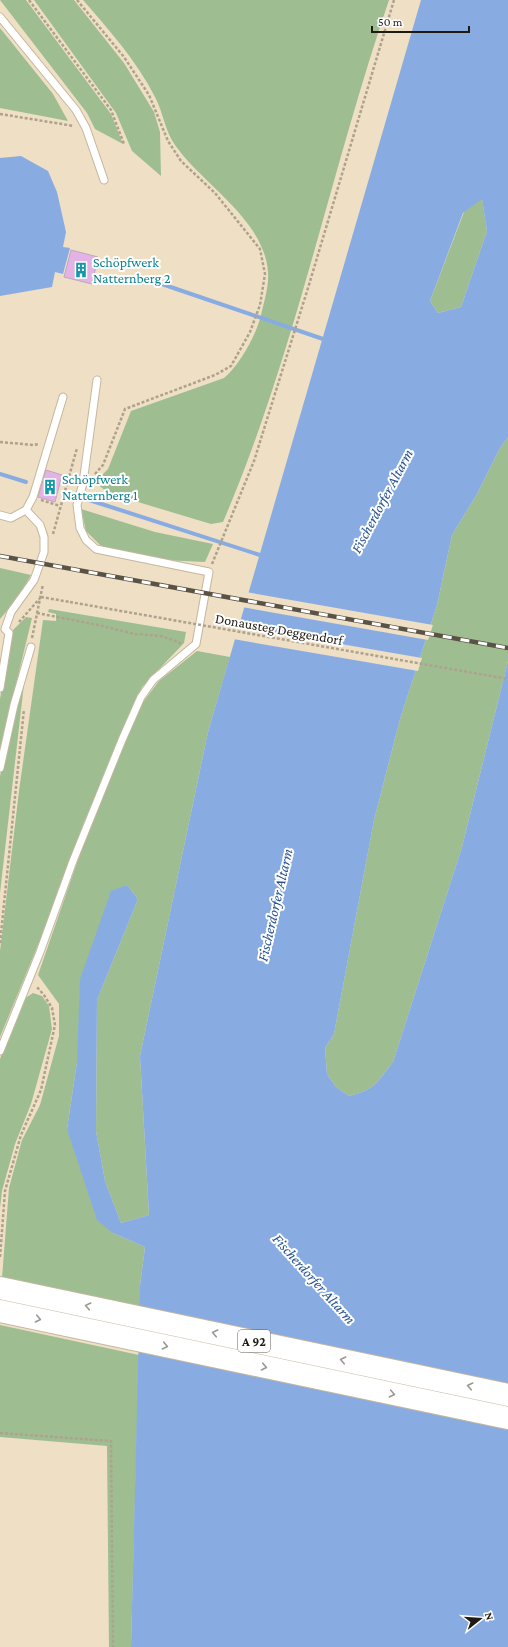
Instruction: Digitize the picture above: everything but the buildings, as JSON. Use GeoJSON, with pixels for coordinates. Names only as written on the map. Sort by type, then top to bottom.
{"type":"FeatureCollection","features":[{"type":"Feature","properties":{"kind":"highway","name":"A 92"},"geometry":{"type":"LineString","coordinates":[[0,1288],[508,1395]]}},
{"type":"Feature","properties":{"kind":"highway","name":"A 92"},"geometry":{"type":"LineString","coordinates":[[0,1311],[508,1418]]}},
{"type":"Feature","properties":{"kind":"lane"},"geometry":{"type":"LineString","coordinates":[[0,17],[76,110],[86,128],[104,180]]}},
{"type":"Feature","properties":{"kind":"lane"},"geometry":{"type":"LineString","coordinates":[[0,1051],[29,979],[73,861],[141,697],[153,680],[196,644],[209,572],[96,549],[86,540],[80,528],[77,505],[83,480],[97,380]]}},
{"type":"Feature","properties":{"kind":"lane"},"geometry":{"type":"LineString","coordinates":[[0,515],[11,518],[26,510],[36,498],[42,467],[63,397]]}},
{"type":"Feature","properties":{"kind":"lane"},"geometry":{"type":"LineString","coordinates":[[0,688],[9,633],[2,629],[11,612],[34,580],[44,552],[44,537],[40,525],[26,510]]}},
{"type":"Feature","properties":{"kind":"lane"},"geometry":{"type":"LineString","coordinates":[[0,768],[14,705],[31,647]]}},
{"type":"Feature","properties":{"kind":"path"},"geometry":{"type":"LineString","coordinates":[[29,0],[111,110],[124,144]]}},
{"type":"Feature","properties":{"kind":"path"},"geometry":{"type":"LineString","coordinates":[[78,0],[124,57],[149,95],[168,141],[182,161],[214,193],[260,249],[265,274],[260,305],[250,332],[231,366],[215,376],[125,409],[103,465],[92,477],[83,480]]}},
{"type":"Feature","properties":{"kind":"path"},"geometry":{"type":"LineString","coordinates":[[209,572],[254,461],[308,288],[394,0]]}},
{"type":"Feature","properties":{"kind":"path"},"geometry":{"type":"LineString","coordinates":[[0,114],[86,128]]}},
{"type":"Feature","properties":{"kind":"path"},"geometry":{"type":"LineString","coordinates":[[0,442],[34,446],[50,439]]}},
{"type":"Feature","properties":{"kind":"path"},"geometry":{"type":"LineString","coordinates":[[52,541],[60,506],[78,446]]}},
{"type":"Feature","properties":{"kind":"path"},"geometry":{"type":"LineString","coordinates":[[36,498],[60,506]]}},
{"type":"Feature","properties":{"kind":"path"},"geometry":{"type":"LineString","coordinates":[[31,647],[44,583]]}},
{"type":"Feature","properties":{"kind":"path"},"geometry":{"type":"LineString","coordinates":[[25,615],[41,597]]}},
{"type":"Feature","properties":{"kind":"path","name":"Donausteg Deggendorf"},"geometry":{"type":"LineString","coordinates":[[41,597],[508,680]]}},
{"type":"Feature","properties":{"kind":"path"},"geometry":{"type":"LineString","coordinates":[[37,613],[135,634],[161,636],[179,642],[187,652]]}},
{"type":"Feature","properties":{"kind":"path"},"geometry":{"type":"LineString","coordinates":[[0,943],[25,701]]}},
{"type":"Feature","properties":{"kind":"path"},"geometry":{"type":"LineString","coordinates":[[0,1257],[5,1191],[21,1135],[41,1090],[55,1025],[52,1008],[44,994],[29,979]]}},
{"type":"Feature","properties":{"kind":"path"},"geometry":{"type":"LineString","coordinates":[[0,1433],[110,1441],[113,1647]]}},
{"type":"Feature","properties":{"kind":"green space"},"geometry":{"type":"Polygon","coordinates":[[[0,0],[26,0],[111,114],[123,144],[95,129],[87,113],[0,0]]]}},
{"type":"Feature","properties":{"kind":"green space"},"geometry":{"type":"Polygon","coordinates":[[[34,0],[74,0],[124,63],[154,112],[160,132],[161,176],[132,151],[116,113],[34,0]]]}},
{"type":"Feature","properties":{"kind":"green space"},"geometry":{"type":"Polygon","coordinates":[[[83,0],[389,0],[348,131],[292,329],[271,394],[223,522],[211,524],[108,493],[95,482],[108,469],[131,411],[224,378],[236,365],[248,348],[257,328],[267,287],[268,272],[264,253],[256,235],[244,219],[187,160],[175,145],[169,134],[155,97],[140,71],[122,46],[83,0]]]}},
{"type":"Feature","properties":{"kind":"green space"},"geometry":{"type":"Polygon","coordinates":[[[0,28],[53,94],[68,121],[0,108],[0,28]]]}},
{"type":"Feature","properties":{"kind":"green space"},"geometry":{"type":"Polygon","coordinates":[[[482,198],[487,231],[461,307],[438,313],[430,301],[464,212],[482,198]]]}},
{"type":"Feature","properties":{"kind":"green space"},"geometry":{"type":"Polygon","coordinates":[[[508,437],[508,661],[462,847],[393,1062],[379,1080],[370,1088],[358,1094],[349,1096],[336,1087],[327,1074],[325,1048],[334,1034],[374,820],[400,719],[437,605],[452,535],[477,494],[499,450],[508,437]]]}},
{"type":"Feature","properties":{"kind":"green space"},"geometry":{"type":"Polygon","coordinates":[[[81,509],[155,532],[213,544],[205,562],[162,560],[102,547],[86,531],[81,509]]]}},
{"type":"Feature","properties":{"kind":"green space"},"geometry":{"type":"Polygon","coordinates":[[[0,568],[31,575],[16,600],[0,619],[0,568]]]}},
{"type":"Feature","properties":{"kind":"green space"},"geometry":{"type":"Polygon","coordinates":[[[49,609],[186,632],[184,643],[142,687],[85,820],[40,940],[0,1037],[0,951],[19,791],[43,620],[56,621],[56,614],[48,612],[49,609]]]}},
{"type":"Feature","properties":{"kind":"green space"},"geometry":{"type":"Polygon","coordinates":[[[26,617],[32,618],[0,750],[0,699],[7,660],[13,630],[26,617]]]}},
{"type":"Feature","properties":{"kind":"green space"},"geometry":{"type":"Polygon","coordinates":[[[197,651],[230,657],[208,732],[140,1056],[149,1215],[121,1223],[105,1181],[96,1131],[97,1000],[138,899],[127,885],[77,1062],[67,1129],[113,1233],[145,1247],[140,1286],[140,1309],[2,1278],[9,1188],[22,1140],[40,1105],[59,1036],[59,1004],[38,975],[89,828],[137,710],[159,681],[197,651]]]}},
{"type":"Feature","properties":{"kind":"green space"},"geometry":{"type":"Polygon","coordinates":[[[22,684],[24,684],[0,893],[0,776],[22,684]]]}},
{"type":"Feature","properties":{"kind":"green space"},"geometry":{"type":"Polygon","coordinates":[[[33,993],[42,996],[49,1006],[52,1029],[31,1104],[15,1144],[2,1191],[0,1208],[0,1059],[24,999],[33,993]]]}},
{"type":"Feature","properties":{"kind":"green space"},"geometry":{"type":"Polygon","coordinates":[[[0,1325],[139,1355],[131,1647],[109,1647],[107,1446],[0,1437],[0,1325]]]}},
{"type":"Feature","properties":{"kind":"water","name":"Fischerdorfer Altarm"},"geometry":{"type":"Polygon","coordinates":[[[421,0],[508,0],[508,437],[499,450],[477,494],[452,535],[437,605],[400,719],[374,820],[334,1034],[325,1048],[327,1074],[336,1087],[349,1096],[358,1094],[370,1088],[379,1080],[393,1062],[462,847],[508,661],[508,1647],[131,1647],[140,1286],[145,1247],[113,1233],[97,1220],[67,1129],[77,1062],[80,979],[111,891],[127,885],[138,899],[97,1000],[96,1131],[105,1181],[121,1223],[149,1215],[140,1056],[208,732],[421,0]],[[482,199],[463,213],[430,301],[438,313],[461,307],[487,231],[482,199]]]}},
{"type":"Feature","properties":{"kind":"water"},"geometry":{"type":"Polygon","coordinates":[[[21,156],[48,171],[57,192],[66,232],[63,247],[70,248],[63,274],[55,272],[52,287],[0,296],[0,158],[21,156]]]}},
{"type":"Feature","properties":{"kind":"pier"},"geometry":{"type":"Polygon","coordinates":[[[246,592],[433,625],[428,640],[242,607],[246,592]]]}},
{"type":"Feature","properties":{"kind":"pier"},"geometry":{"type":"Polygon","coordinates":[[[237,626],[422,658],[418,671],[233,639],[237,626]]]}},
{"type":"Feature","properties":{"kind":"waterway"},"geometry":{"type":"LineString","coordinates":[[153,281],[323,339],[326,342]]}},
{"type":"Feature","properties":{"kind":"waterway"},"geometry":{"type":"LineString","coordinates":[[0,474],[26,482]]}},
{"type":"Feature","properties":{"kind":"waterway"},"geometry":{"type":"LineString","coordinates":[[86,499],[263,556]]}},
{"type":"Feature","properties":{"kind":"railway"},"geometry":{"type":"LineString","coordinates":[[0,556],[508,648]]}},
{"type":"Feature","properties":{"kind":"place","name":"Schöpfwerk Natternberg 2"},"geometry":{"type":"Point","coordinates":[81,270]}},
{"type":"Feature","properties":{"kind":"place","name":"Schöpfwerk Natternberg 1"},"geometry":{"type":"Point","coordinates":[50,487]}}]}
